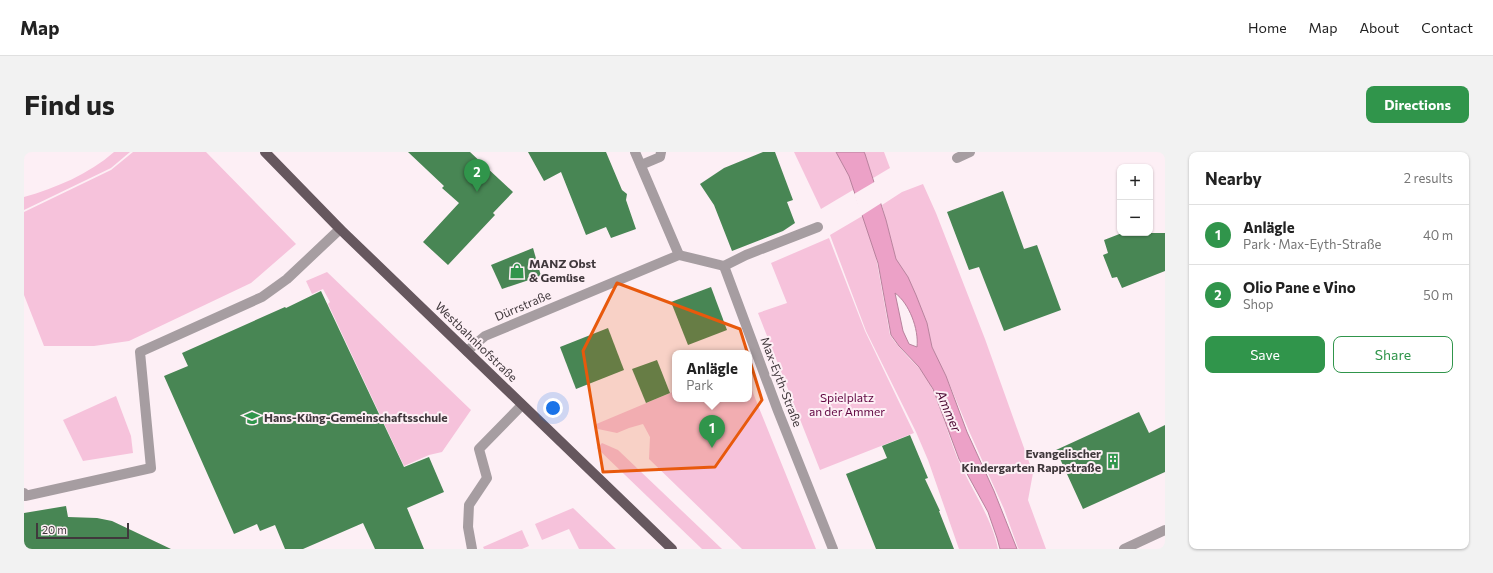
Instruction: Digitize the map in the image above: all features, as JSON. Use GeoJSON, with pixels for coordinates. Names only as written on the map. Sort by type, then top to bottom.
{"type":"FeatureCollection","features":[{"type":"Feature","properties":{"kind":"main road","name":"Westbahnhofstraße"},"geometry":{"type":"LineString","coordinates":[[265,152],[340,229],[672,549]]}},
{"type":"Feature","properties":{"kind":"street"},"geometry":{"type":"LineString","coordinates":[[635,152],[679,255],[724,266],[746,255],[818,227]]}},
{"type":"Feature","properties":{"kind":"street"},"geometry":{"type":"LineString","coordinates":[[641,165],[660,157],[661,152]]}},
{"type":"Feature","properties":{"kind":"street"},"geometry":{"type":"LineString","coordinates":[[957,158],[970,152]]}},
{"type":"Feature","properties":{"kind":"street"},"geometry":{"type":"LineString","coordinates":[[24,493],[25,496],[151,468],[140,352],[262,297],[287,279],[340,229]]}},
{"type":"Feature","properties":{"kind":"street","name":"Dürrstraße"},"geometry":{"type":"LineString","coordinates":[[467,351],[484,336],[679,255]]}},
{"type":"Feature","properties":{"kind":"street","name":"Max-Eyth-Straße"},"geometry":{"type":"LineString","coordinates":[[724,266],[778,411],[833,549]]}},
{"type":"Feature","properties":{"kind":"street"},"geometry":{"type":"LineString","coordinates":[[472,549],[468,527],[469,505],[488,478],[479,449],[522,405]]}},
{"type":"Feature","properties":{"kind":"street"},"geometry":{"type":"LineString","coordinates":[[1126,548],[1165,530]]}},
{"type":"Feature","properties":{"kind":"highlighted area"},"geometry":{"type":"Polygon","coordinates":[[[617,283],[740,329],[762,400],[715,467],[603,472],[583,351],[617,283]]]}},
{"type":"Feature","properties":{"kind":"green space"},"geometry":{"type":"Polygon","coordinates":[[[114,152],[130,152],[111,168],[24,210],[24,197],[60,185],[83,174],[114,152]]]}},
{"type":"Feature","properties":{"kind":"green space"},"geometry":{"type":"Polygon","coordinates":[[[133,152],[206,152],[296,244],[251,283],[129,341],[94,346],[44,346],[24,295],[24,212],[111,170],[133,152]]]}},
{"type":"Feature","properties":{"kind":"green space"},"geometry":{"type":"Polygon","coordinates":[[[794,152],[884,152],[890,168],[821,209],[794,152]]]}},
{"type":"Feature","properties":{"kind":"green space"},"geometry":{"type":"Polygon","coordinates":[[[923,184],[936,213],[985,339],[1033,473],[1028,500],[1046,549],[1018,548],[1004,509],[932,347],[927,323],[908,277],[896,259],[882,205],[902,192],[923,184]]]}},
{"type":"Feature","properties":{"kind":"green space"},"geometry":{"type":"Polygon","coordinates":[[[864,215],[874,246],[890,335],[923,372],[929,382],[957,457],[985,513],[995,537],[998,549],[959,549],[928,460],[916,432],[866,331],[830,235],[864,215]]]}},
{"type":"Feature","properties":{"kind":"green space","name":"Spielplatz an der Ammer"},"geometry":{"type":"Polygon","coordinates":[[[829,238],[865,331],[914,433],[820,470],[758,313],[787,303],[771,263],[829,238]]]}},
{"type":"Feature","properties":{"kind":"green space"},"geometry":{"type":"Polygon","coordinates":[[[327,272],[471,410],[442,452],[429,455],[404,466],[328,304],[330,302],[323,289],[312,294],[306,281],[327,272]]]}},
{"type":"Feature","properties":{"kind":"green space"},"geometry":{"type":"Polygon","coordinates":[[[752,390],[816,549],[742,549],[649,459],[650,437],[643,424],[617,433],[598,429],[594,425],[672,392],[672,402],[752,402],[752,390]]]}},
{"type":"Feature","properties":{"kind":"green space"},"geometry":{"type":"Polygon","coordinates":[[[116,396],[131,436],[133,453],[83,461],[63,420],[116,396]]]}},
{"type":"Feature","properties":{"kind":"green space"},"geometry":{"type":"Polygon","coordinates":[[[602,443],[618,450],[722,549],[702,549],[597,448],[602,443]]]}},
{"type":"Feature","properties":{"kind":"green space"},"geometry":{"type":"Polygon","coordinates":[[[573,508],[616,549],[579,549],[569,529],[542,540],[535,524],[573,508]]]}},
{"type":"Feature","properties":{"kind":"green space"},"geometry":{"type":"Polygon","coordinates":[[[522,530],[529,546],[522,549],[484,549],[483,547],[522,530]]]}},
{"type":"Feature","properties":{"kind":"water","name":"Ammer"},"geometry":{"type":"Polygon","coordinates":[[[836,152],[864,152],[886,220],[896,259],[908,277],[916,295],[927,323],[932,347],[946,376],[967,432],[994,491],[1017,549],[1000,549],[988,512],[959,459],[933,389],[919,367],[899,346],[891,335],[878,263],[849,176],[836,152]],[[895,293],[903,331],[909,344],[917,347],[915,325],[909,310],[900,297],[895,293]]]}},
{"type":"Feature","properties":{"kind":"pier"},"geometry":{"type":"Polygon","coordinates":[[[876,181],[883,202],[861,216],[854,194],[876,181]]]}},
{"type":"Feature","properties":{"kind":"building"},"geometry":{"type":"Polygon","coordinates":[[[408,152],[470,152],[513,192],[493,213],[495,215],[448,265],[423,242],[459,203],[442,188],[444,186],[408,152]]]}},
{"type":"Feature","properties":{"kind":"building"},"geometry":{"type":"Polygon","coordinates":[[[528,152],[606,152],[622,190],[627,194],[626,200],[636,229],[611,238],[606,227],[586,235],[561,172],[544,181],[528,152]]]}},
{"type":"Feature","properties":{"kind":"building"},"geometry":{"type":"Polygon","coordinates":[[[763,152],[775,152],[793,200],[787,202],[795,223],[783,231],[732,251],[714,205],[700,184],[724,168],[763,152]]]}},
{"type":"Feature","properties":{"kind":"building"},"geometry":{"type":"Polygon","coordinates":[[[1003,191],[1024,249],[1037,245],[1061,310],[1004,331],[979,267],[969,270],[947,212],[1003,191]]]}},
{"type":"Feature","properties":{"kind":"building"},"geometry":{"type":"Polygon","coordinates":[[[1153,233],[1165,233],[1165,271],[1122,288],[1117,277],[1112,278],[1103,255],[1108,253],[1104,240],[1117,235],[1153,236],[1153,233]]]}},
{"type":"Feature","properties":{"kind":"building","name":"MANZ Obst & Gemüse"},"geometry":{"type":"Polygon","coordinates":[[[533,248],[541,276],[502,289],[491,265],[533,248]]]}},
{"type":"Feature","properties":{"kind":"building"},"geometry":{"type":"Polygon","coordinates":[[[711,287],[727,330],[688,345],[671,302],[711,287]]]}},
{"type":"Feature","properties":{"kind":"building"},"geometry":{"type":"Polygon","coordinates":[[[321,291],[404,467],[429,457],[444,492],[407,508],[424,549],[375,549],[363,523],[303,549],[285,549],[275,525],[260,531],[257,524],[234,534],[164,376],[188,366],[182,353],[285,307],[286,308],[321,291]]]}},
{"type":"Feature","properties":{"kind":"building"},"geometry":{"type":"Polygon","coordinates":[[[608,328],[624,370],[576,389],[560,347],[608,328]]]}},
{"type":"Feature","properties":{"kind":"building"},"geometry":{"type":"Polygon","coordinates":[[[657,360],[670,393],[646,403],[632,369],[657,360]]]}},
{"type":"Feature","properties":{"kind":"building","name":"Evangelischer Kindergarten Rappstraße"},"geometry":{"type":"Polygon","coordinates":[[[1139,412],[1149,433],[1165,425],[1165,472],[1083,509],[1056,450],[1139,412]]]}},
{"type":"Feature","properties":{"kind":"building"},"geometry":{"type":"Polygon","coordinates":[[[910,435],[928,478],[925,479],[940,511],[954,549],[876,549],[846,474],[887,458],[882,446],[910,435]]]}},
{"type":"Feature","properties":{"kind":"building"},"geometry":{"type":"Polygon","coordinates":[[[66,506],[68,517],[97,518],[112,521],[171,549],[24,549],[24,513],[66,506]]]}},
{"type":"Feature","properties":{"kind":"place","name":"Olio Pane e Vino"},"geometry":{"type":"Point","coordinates":[477,192]}},
{"type":"Feature","properties":{"kind":"place","name":"MANZ Obst & Gemüse"},"geometry":{"type":"Point","coordinates":[517,271]}},
{"type":"Feature","properties":{"kind":"place","name":"Hans-Küng-Gemeinschaftsschule"},"geometry":{"type":"Point","coordinates":[252,418]}},
{"type":"Feature","properties":{"kind":"place","name":"Anlägle"},"geometry":{"type":"Point","coordinates":[712,448]}},
{"type":"Feature","properties":{"kind":"place","name":"Evangelischer Kindergarten Rappstraße"},"geometry":{"type":"Point","coordinates":[1113,461]}}]}
